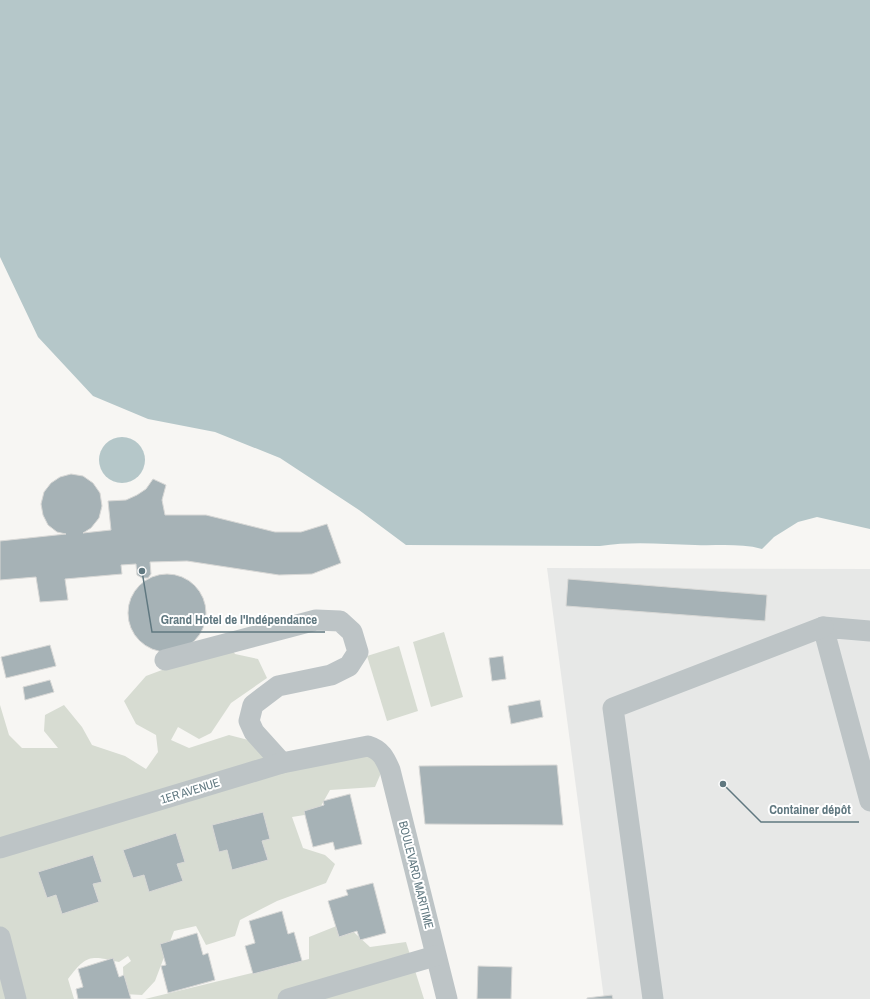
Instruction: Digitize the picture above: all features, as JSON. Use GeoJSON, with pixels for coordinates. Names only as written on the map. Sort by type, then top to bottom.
{"type":"FeatureCollection","features":[{"type":"Feature","properties":{"kind":"street"},"geometry":{"type":"LineString","coordinates":[[165,660],[316,620],[340,621],[352,632],[358,652],[349,666],[331,676],[278,686],[252,705],[249,721],[254,732],[282,763]]}},
{"type":"Feature","properties":{"kind":"street"},"geometry":{"type":"LineString","coordinates":[[653,999],[612,708],[823,627],[870,631]]}},
{"type":"Feature","properties":{"kind":"street"},"geometry":{"type":"LineString","coordinates":[[823,627],[870,802]]}},
{"type":"Feature","properties":{"kind":"street","name":"1ER AVENUE"},"geometry":{"type":"LineString","coordinates":[[0,848],[282,763],[368,746],[381,752]]}},
{"type":"Feature","properties":{"kind":"street","name":"BOULEVARD MARITIME"},"geometry":{"type":"LineString","coordinates":[[381,752],[390,770],[435,956],[447,999]]}},
{"type":"Feature","properties":{"kind":"street"},"geometry":{"type":"LineString","coordinates":[[0,937],[16,999]]}},
{"type":"Feature","properties":{"kind":"street"},"geometry":{"type":"LineString","coordinates":[[288,999],[435,956]]}},
{"type":"Feature","properties":{"kind":"shaded area"},"geometry":{"type":"Polygon","coordinates":[[[0,0],[870,0],[870,529],[817,517],[798,522],[774,537],[762,549],[737,545],[647,543],[612,544],[600,546],[406,545],[359,510],[280,458],[215,432],[148,419],[93,396],[38,337],[0,257],[0,0]]]}},
{"type":"Feature","properties":{"kind":"shaded area"},"geometry":{"type":"Polygon","coordinates":[[[118,437],[126,437],[135,441],[141,447],[145,460],[141,473],[135,479],[126,483],[118,483],[109,479],[103,473],[99,464],[99,456],[103,447],[109,441],[118,437]]]}},
{"type":"Feature","properties":{"kind":"shaded area"},"geometry":{"type":"Polygon","coordinates":[[[547,568],[870,569],[870,999],[604,999],[547,568]]]}},
{"type":"Feature","properties":{"kind":"shaded area"},"geometry":{"type":"Polygon","coordinates":[[[444,632],[463,697],[431,707],[413,642],[444,632]]]}},
{"type":"Feature","properties":{"kind":"shaded area"},"geometry":{"type":"Polygon","coordinates":[[[224,636],[235,654],[258,659],[267,678],[231,703],[211,733],[199,739],[178,727],[171,740],[189,748],[229,735],[256,742],[270,763],[373,743],[381,773],[375,787],[330,790],[317,813],[292,817],[303,848],[325,855],[335,864],[326,883],[277,901],[240,920],[235,936],[206,945],[196,926],[174,931],[155,981],[142,995],[124,994],[123,967],[131,961],[128,956],[119,962],[101,958],[84,961],[68,979],[74,999],[0,999],[0,705],[9,735],[22,748],[58,748],[44,731],[45,715],[64,705],[82,727],[92,745],[125,756],[146,769],[158,752],[156,735],[136,724],[124,701],[146,676],[178,664],[224,636]]]}},
{"type":"Feature","properties":{"kind":"shaded area"},"geometry":{"type":"Polygon","coordinates":[[[399,646],[418,711],[387,721],[367,656],[399,646]]]}},
{"type":"Feature","properties":{"kind":"shaded area"},"geometry":{"type":"Polygon","coordinates":[[[344,923],[370,947],[406,942],[424,999],[145,999],[309,959],[309,937],[344,923]]]}},
{"type":"Feature","properties":{"kind":"building"},"geometry":{"type":"Polygon","coordinates":[[[71,474],[83,476],[93,483],[100,493],[102,506],[99,518],[91,528],[83,533],[111,530],[108,501],[126,500],[137,495],[146,489],[153,479],[166,485],[162,500],[165,515],[206,515],[275,532],[301,532],[327,524],[341,563],[312,574],[279,575],[187,561],[150,562],[151,574],[148,578],[142,578],[137,575],[136,564],[121,565],[122,574],[65,579],[68,600],[40,602],[36,577],[0,580],[0,541],[66,534],[57,532],[48,525],[43,515],[41,504],[44,492],[51,483],[60,477],[71,474]]]}},
{"type":"Feature","properties":{"kind":"building"},"geometry":{"type":"Polygon","coordinates":[[[167,574],[182,577],[195,585],[203,598],[206,613],[203,628],[195,641],[182,649],[167,652],[152,649],[139,641],[131,628],[128,613],[131,598],[139,585],[152,577],[167,574]]]}},
{"type":"Feature","properties":{"kind":"building"},"geometry":{"type":"Polygon","coordinates":[[[568,579],[767,595],[765,621],[566,606],[568,579]]]}},
{"type":"Feature","properties":{"kind":"building"},"geometry":{"type":"Polygon","coordinates":[[[50,645],[56,666],[6,678],[1,657],[50,645]]]}},
{"type":"Feature","properties":{"kind":"building"},"geometry":{"type":"Polygon","coordinates":[[[503,656],[506,679],[492,681],[489,658],[503,656]]]}},
{"type":"Feature","properties":{"kind":"building"},"geometry":{"type":"Polygon","coordinates":[[[50,680],[54,692],[25,700],[23,687],[50,680]]]}},
{"type":"Feature","properties":{"kind":"building"},"geometry":{"type":"Polygon","coordinates":[[[540,700],[543,717],[511,724],[508,706],[540,700]]]}},
{"type":"Feature","properties":{"kind":"building"},"geometry":{"type":"Polygon","coordinates":[[[557,765],[563,825],[425,824],[419,766],[557,765]]]}},
{"type":"Feature","properties":{"kind":"building"},"geometry":{"type":"Polygon","coordinates":[[[350,794],[362,844],[335,850],[333,842],[313,847],[304,811],[324,805],[323,801],[350,794]]]}},
{"type":"Feature","properties":{"kind":"building"},"geometry":{"type":"Polygon","coordinates":[[[263,812],[270,839],[262,841],[268,860],[232,870],[227,850],[219,852],[212,825],[263,812]]]}},
{"type":"Feature","properties":{"kind":"building"},"geometry":{"type":"Polygon","coordinates":[[[176,833],[185,862],[177,864],[183,881],[149,892],[144,875],[133,878],[123,850],[176,833]]]}},
{"type":"Feature","properties":{"kind":"building"},"geometry":{"type":"Polygon","coordinates":[[[93,855],[102,882],[93,884],[99,902],[62,914],[56,895],[47,898],[38,872],[93,855]]]}},
{"type":"Feature","properties":{"kind":"building"},"geometry":{"type":"Polygon","coordinates":[[[373,883],[386,933],[360,940],[357,931],[339,937],[328,901],[348,895],[346,890],[373,883]]]}},
{"type":"Feature","properties":{"kind":"building"},"geometry":{"type":"Polygon","coordinates":[[[282,911],[288,934],[294,932],[302,961],[253,974],[245,946],[255,943],[249,921],[282,911]]]}},
{"type":"Feature","properties":{"kind":"building"},"geometry":{"type":"Polygon","coordinates":[[[197,933],[203,955],[208,953],[215,980],[168,993],[161,966],[166,965],[160,944],[197,933]]]}},
{"type":"Feature","properties":{"kind":"building"},"geometry":{"type":"Polygon","coordinates":[[[113,958],[119,977],[124,975],[131,999],[78,999],[76,989],[83,987],[78,969],[113,958]]]}},
{"type":"Feature","properties":{"kind":"building"},"geometry":{"type":"Polygon","coordinates":[[[478,966],[512,967],[511,999],[477,999],[478,966]]]}},
{"type":"Feature","properties":{"kind":"building"},"geometry":{"type":"Polygon","coordinates":[[[612,995],[613,999],[587,999],[587,998],[612,995]]]}},
{"type":"Feature","properties":{"kind":"place","name":"Grand Hotel de l'Indépendance"},"geometry":{"type":"Point","coordinates":[142,571]}},
{"type":"Feature","properties":{"kind":"place","name":"Container dépôt"},"geometry":{"type":"Point","coordinates":[723,784]}}]}
